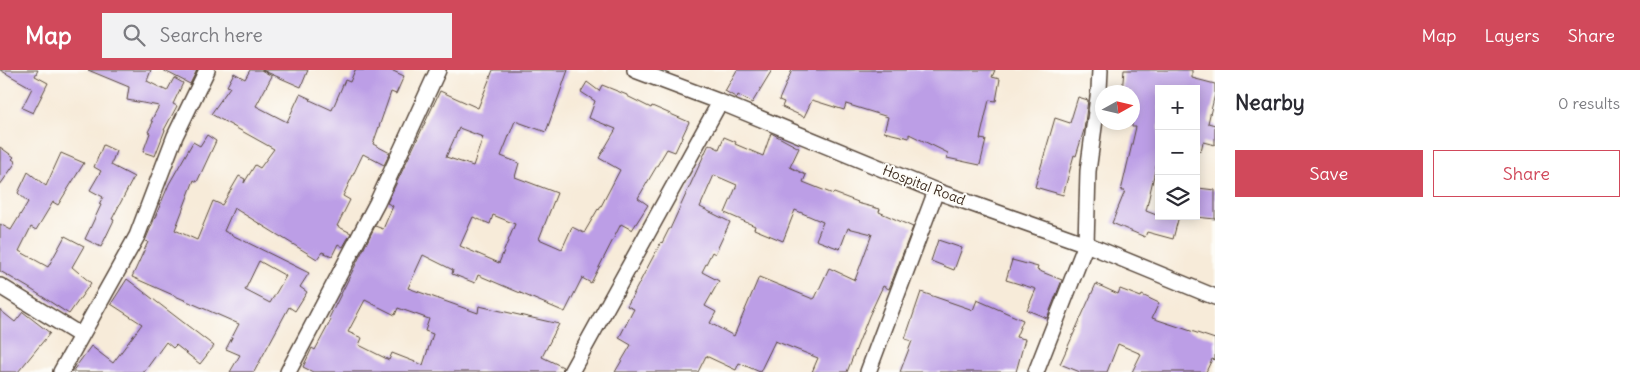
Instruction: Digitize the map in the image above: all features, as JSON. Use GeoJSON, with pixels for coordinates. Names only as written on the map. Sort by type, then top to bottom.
{"type":"FeatureCollection","features":[{"type":"Feature","properties":{"kind":"street"},"geometry":{"type":"LineString","coordinates":[[61,372],[137,236],[175,136],[207,70]]}},
{"type":"Feature","properties":{"kind":"street"},"geometry":{"type":"LineString","coordinates":[[288,372],[377,203],[438,70]]}},
{"type":"Feature","properties":{"kind":"street","name":"Hospital Road"},"geometry":{"type":"LineString","coordinates":[[635,70],[720,102],[936,191],[1086,244],[1215,297]]}},
{"type":"Feature","properties":{"kind":"street"},"geometry":{"type":"LineString","coordinates":[[1036,372],[1086,244],[1088,171],[1100,70]]}},
{"type":"Feature","properties":{"kind":"street"},"geometry":{"type":"LineString","coordinates":[[571,372],[720,102]]}},
{"type":"Feature","properties":{"kind":"street"},"geometry":{"type":"LineString","coordinates":[[868,372],[936,191]]}},
{"type":"Feature","properties":{"kind":"street"},"geometry":{"type":"LineString","coordinates":[[0,286],[80,335]]}},
{"type":"Feature","properties":{"kind":"building"},"geometry":{"type":"Polygon","coordinates":[[[0,70],[38,70],[35,76],[48,83],[33,113],[22,108],[32,88],[0,70]]]}},
{"type":"Feature","properties":{"kind":"building"},"geometry":{"type":"Polygon","coordinates":[[[88,70],[151,70],[147,81],[167,91],[174,78],[183,83],[173,104],[177,106],[164,130],[155,156],[143,152],[150,133],[148,132],[153,122],[151,121],[159,106],[127,100],[129,87],[88,70]]]}},
{"type":"Feature","properties":{"kind":"building"},"geometry":{"type":"Polygon","coordinates":[[[163,70],[197,70],[190,84],[163,70]]]}},
{"type":"Feature","properties":{"kind":"building"},"geometry":{"type":"Polygon","coordinates":[[[250,70],[261,70],[272,76],[256,106],[287,122],[300,94],[332,110],[345,80],[350,82],[355,70],[391,70],[404,76],[396,94],[391,92],[373,144],[390,153],[384,165],[363,154],[343,196],[350,200],[337,226],[351,233],[343,247],[338,244],[332,256],[322,252],[317,259],[234,208],[224,231],[309,273],[300,287],[307,292],[295,311],[289,307],[254,372],[230,372],[240,355],[226,349],[239,324],[132,277],[148,242],[145,241],[169,184],[193,142],[200,146],[207,135],[216,141],[197,182],[194,180],[175,230],[197,240],[213,201],[222,205],[239,176],[245,179],[244,183],[255,165],[260,168],[274,149],[211,114],[230,87],[227,86],[234,73],[245,79],[250,70]],[[259,261],[245,290],[270,303],[286,276],[259,261]]]}},
{"type":"Feature","properties":{"kind":"building"},"geometry":{"type":"Polygon","coordinates":[[[262,70],[308,70],[301,87],[262,70]]]}},
{"type":"Feature","properties":{"kind":"building"},"geometry":{"type":"Polygon","coordinates":[[[493,70],[568,70],[546,132],[515,121],[501,156],[519,163],[515,177],[557,193],[539,239],[562,249],[572,227],[584,233],[599,210],[620,170],[599,158],[616,129],[589,118],[595,101],[581,92],[587,82],[599,91],[602,85],[627,95],[651,108],[652,106],[689,122],[675,152],[667,149],[638,198],[648,205],[632,230],[621,224],[591,283],[582,278],[565,312],[478,275],[475,283],[452,274],[453,270],[423,255],[408,288],[478,313],[479,306],[559,324],[542,357],[563,367],[562,372],[313,372],[303,367],[312,348],[315,350],[331,320],[329,318],[375,226],[383,229],[393,206],[387,203],[440,91],[478,108],[493,70]],[[459,128],[446,157],[473,166],[483,137],[459,128]],[[493,215],[490,224],[473,217],[460,246],[499,263],[515,224],[493,215]],[[365,300],[348,332],[362,338],[359,345],[389,360],[392,353],[423,365],[433,334],[425,331],[429,319],[398,308],[395,315],[365,300]]]}},
{"type":"Feature","properties":{"kind":"building"},"geometry":{"type":"Polygon","coordinates":[[[737,70],[772,70],[752,103],[738,95],[737,98],[725,91],[737,70]]]}},
{"type":"Feature","properties":{"kind":"building"},"geometry":{"type":"Polygon","coordinates":[[[792,70],[995,70],[992,77],[1000,79],[996,101],[989,100],[980,139],[986,140],[980,165],[947,158],[948,153],[909,134],[909,138],[884,132],[888,117],[846,104],[844,110],[812,100],[804,117],[782,107],[784,102],[779,100],[792,70]]]}},
{"type":"Feature","properties":{"kind":"building"},"geometry":{"type":"Polygon","coordinates":[[[1124,70],[1192,70],[1192,78],[1215,84],[1215,94],[1208,123],[1215,125],[1215,145],[1203,142],[1201,151],[1200,85],[1155,85],[1155,170],[1146,211],[1155,214],[1155,220],[1178,220],[1173,239],[1147,232],[1145,237],[1112,223],[1125,191],[1121,191],[1135,130],[1140,130],[1140,85],[1123,85],[1124,70]]]}},
{"type":"Feature","properties":{"kind":"building"},"geometry":{"type":"Polygon","coordinates":[[[1078,97],[1088,100],[1084,130],[1076,156],[1074,155],[1063,195],[1035,187],[1055,118],[1070,123],[1078,97]]]}},
{"type":"Feature","properties":{"kind":"building"},"geometry":{"type":"Polygon","coordinates":[[[771,133],[799,148],[790,167],[806,175],[803,182],[857,203],[880,209],[879,212],[913,227],[889,289],[883,286],[847,372],[812,372],[818,358],[775,341],[760,372],[739,363],[736,370],[706,356],[698,372],[615,372],[631,345],[619,338],[634,309],[627,306],[661,242],[670,229],[709,144],[719,149],[724,137],[763,156],[771,133]],[[714,175],[700,207],[730,222],[715,254],[712,252],[702,272],[719,281],[705,306],[716,312],[710,323],[734,336],[759,277],[813,299],[829,268],[855,280],[872,234],[848,228],[840,249],[816,240],[823,222],[795,210],[783,241],[754,229],[755,226],[725,213],[737,185],[714,175]]]}},
{"type":"Feature","properties":{"kind":"building"},"geometry":{"type":"Polygon","coordinates":[[[103,145],[116,151],[111,165],[134,177],[112,219],[114,220],[101,247],[85,239],[103,197],[90,190],[101,171],[94,167],[103,145]]]}},
{"type":"Feature","properties":{"kind":"building"},"geometry":{"type":"Polygon","coordinates":[[[0,147],[14,157],[12,159],[16,162],[0,185],[0,147]]]}},
{"type":"Feature","properties":{"kind":"building"},"geometry":{"type":"Polygon","coordinates":[[[61,153],[84,163],[58,205],[53,202],[36,230],[31,227],[19,251],[48,267],[65,236],[84,246],[72,267],[91,283],[69,314],[0,271],[0,224],[11,230],[28,202],[18,193],[28,172],[46,186],[61,153]]]}},
{"type":"Feature","properties":{"kind":"building"},"geometry":{"type":"Polygon","coordinates":[[[1200,188],[1215,190],[1215,219],[1200,217],[1200,188]]]}},
{"type":"Feature","properties":{"kind":"building"},"geometry":{"type":"Polygon","coordinates":[[[938,240],[962,248],[954,270],[931,261],[938,240]]]}},
{"type":"Feature","properties":{"kind":"building"},"geometry":{"type":"Polygon","coordinates":[[[1012,260],[1038,267],[1037,270],[1062,280],[1047,318],[1027,310],[1036,289],[1006,280],[1012,260]]]}},
{"type":"Feature","properties":{"kind":"building"},"geometry":{"type":"Polygon","coordinates":[[[127,279],[214,346],[200,364],[176,345],[173,348],[166,342],[144,372],[72,372],[91,346],[113,363],[142,324],[111,304],[127,279]]]}},
{"type":"Feature","properties":{"kind":"building"},"geometry":{"type":"Polygon","coordinates":[[[1096,284],[1118,294],[1120,289],[1141,297],[1142,295],[1159,303],[1152,318],[1215,339],[1215,360],[1212,359],[1206,372],[1132,372],[1141,354],[1118,344],[1107,372],[1080,372],[1060,364],[1096,284]]]}},
{"type":"Feature","properties":{"kind":"building"},"geometry":{"type":"Polygon","coordinates":[[[921,292],[973,310],[977,300],[1023,320],[1016,337],[1025,339],[1016,372],[900,372],[912,341],[905,339],[921,292]]]}},
{"type":"Feature","properties":{"kind":"building"},"geometry":{"type":"Polygon","coordinates":[[[0,310],[15,322],[23,312],[50,333],[18,372],[0,372],[0,310]]]}}]}
